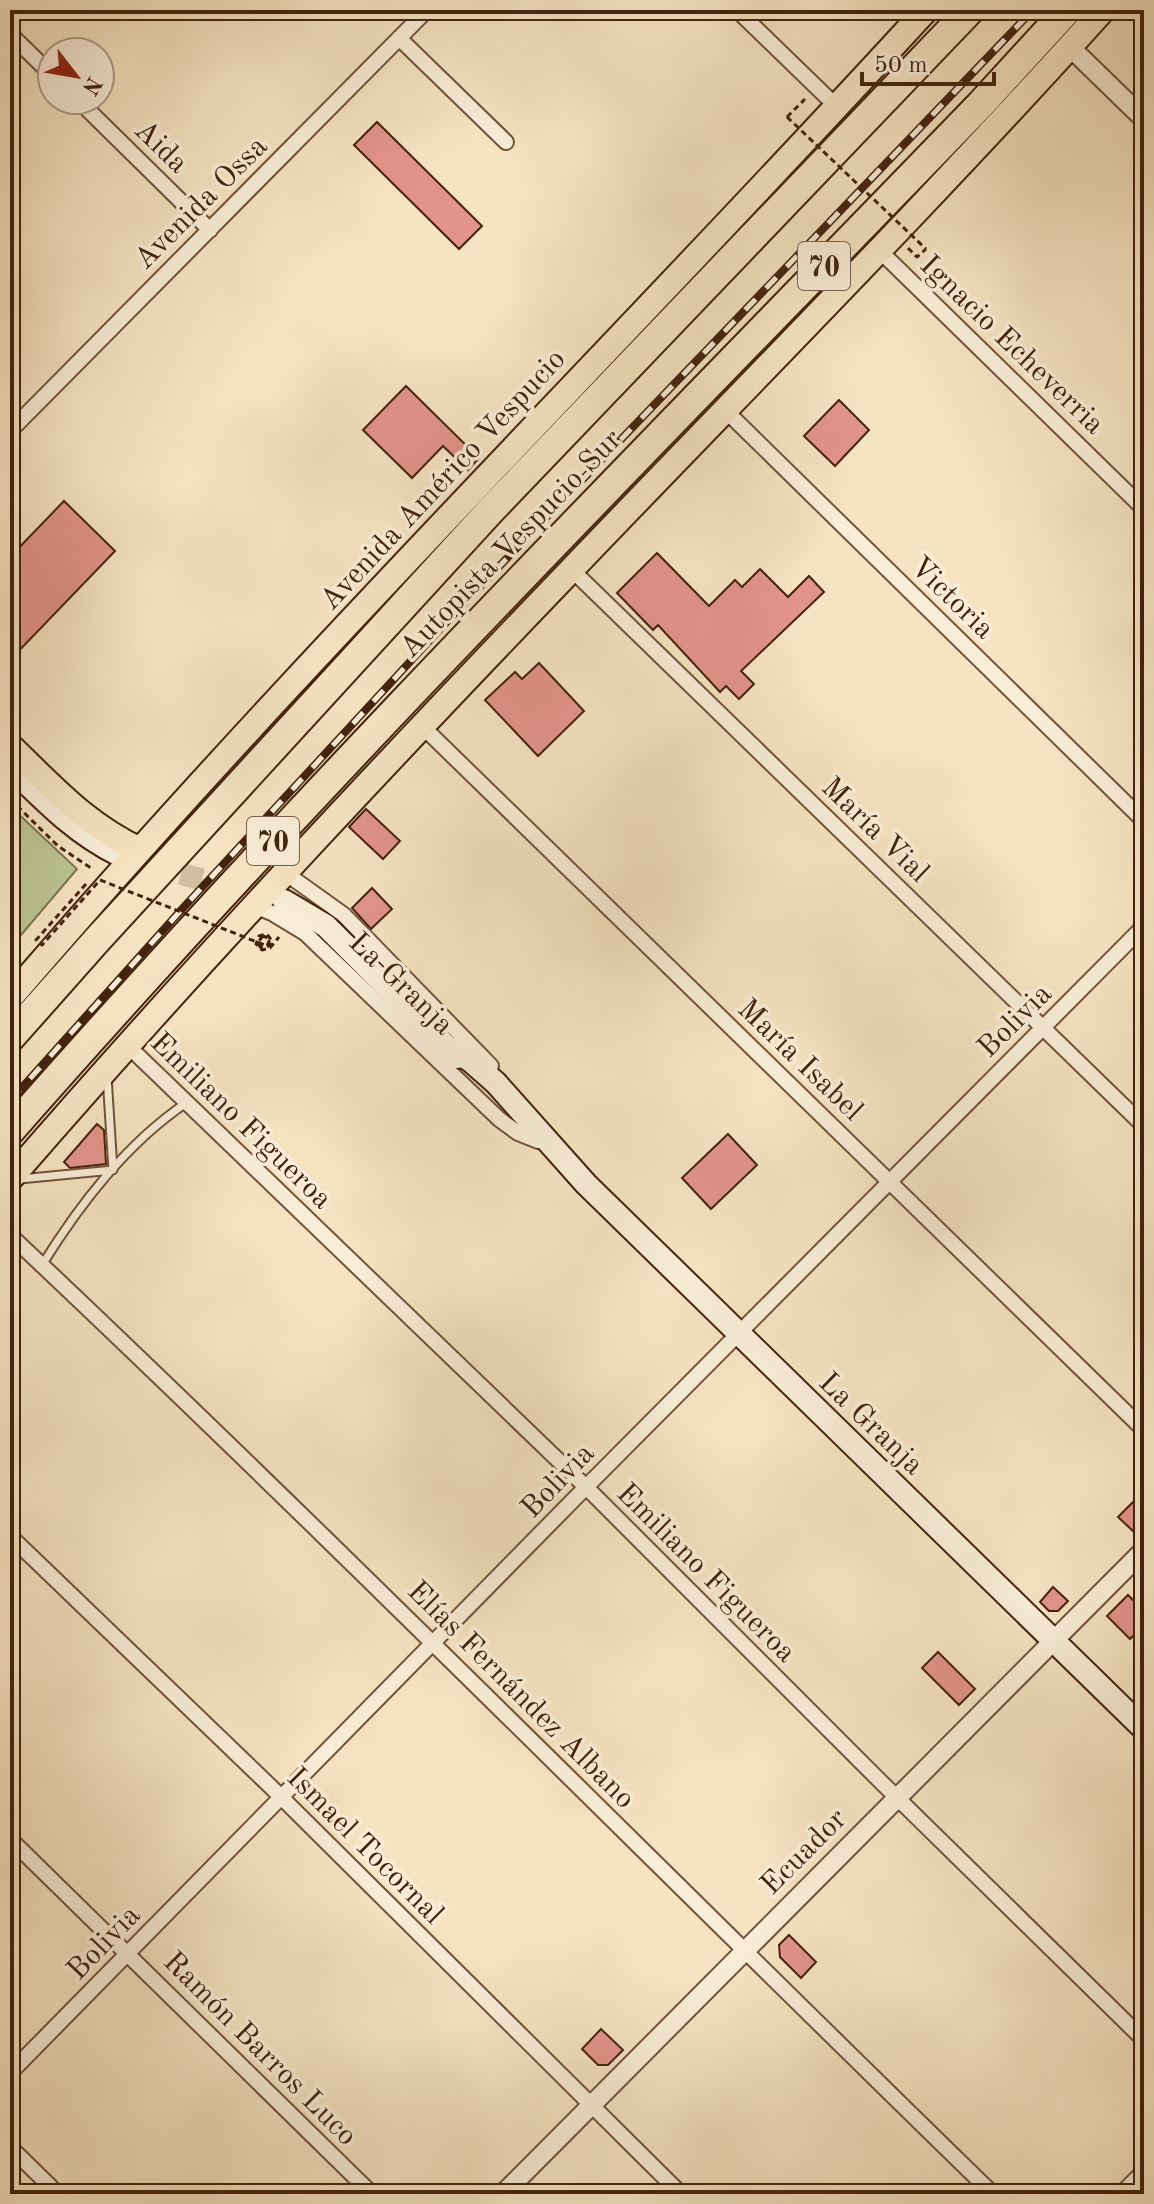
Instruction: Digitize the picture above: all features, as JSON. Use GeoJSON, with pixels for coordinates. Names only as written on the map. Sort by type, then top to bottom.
{"type":"FeatureCollection","features":[{"type":"Feature","properties":{"kind":"highway","name":"Autopista Vespucio Sur"},"geometry":{"type":"LineString","coordinates":[[10,1038],[481,521],[970,10]]}},
{"type":"Feature","properties":{"kind":"highway","name":"Autopista Vespucio Sur"},"geometry":{"type":"LineString","coordinates":[[10,1131],[345,764],[980,105],[1067,10]]}},
{"type":"Feature","properties":{"kind":"main road","name":"Avenida Américo Vespucio"},"geometry":{"type":"LineString","coordinates":[[10,998],[129,852],[370,602],[926,10]]}},
{"type":"Feature","properties":{"kind":"main road"},"geometry":{"type":"LineString","coordinates":[[10,1180],[284,872],[879,250],[1103,10]]}},
{"type":"Feature","properties":{"kind":"main road"},"geometry":{"type":"LineString","coordinates":[[10,746],[84,816],[112,835],[129,852]]}},
{"type":"Feature","properties":{"kind":"main road"},"geometry":{"type":"LineString","coordinates":[[10,767],[69,824],[99,845],[129,852]]}},
{"type":"Feature","properties":{"kind":"main road","name":"La Granja"},"geometry":{"type":"LineString","coordinates":[[284,901],[326,926],[450,1048],[477,1082],[538,1141],[561,1158]]}},
{"type":"Feature","properties":{"kind":"main road","name":"La Granja"},"geometry":{"type":"LineString","coordinates":[[450,1048],[488,1076],[527,1114],[561,1158],[738,1335],[1144,1729]]}},
{"type":"Feature","properties":{"kind":"street","name":"Avenida Ossa"},"geometry":{"type":"LineString","coordinates":[[10,431],[427,10]]}},
{"type":"Feature","properties":{"kind":"street"},"geometry":{"type":"LineString","coordinates":[[737,10],[837,107]]}},
{"type":"Feature","properties":{"kind":"street"},"geometry":{"type":"LineString","coordinates":[[10,34],[36,59]]}},
{"type":"Feature","properties":{"kind":"street"},"geometry":{"type":"LineString","coordinates":[[399,38],[506,142]]}},
{"type":"Feature","properties":{"kind":"street"},"geometry":{"type":"LineString","coordinates":[[1070,47],[1144,119]]}},
{"type":"Feature","properties":{"kind":"street","name":"Aida"},"geometry":{"type":"LineString","coordinates":[[94,116],[210,230]]}},
{"type":"Feature","properties":{"kind":"street","name":"Ignacio Echeverria"},"geometry":{"type":"LineString","coordinates":[[879,250],[1144,509]]}},
{"type":"Feature","properties":{"kind":"street","name":"Victoria"},"geometry":{"type":"LineString","coordinates":[[725,410],[1144,821]]}},
{"type":"Feature","properties":{"kind":"street","name":"María Vial"},"geometry":{"type":"LineString","coordinates":[[571,569],[1144,1126]]}},
{"type":"Feature","properties":{"kind":"street","name":"María Isabel"},"geometry":{"type":"LineString","coordinates":[[422,726],[1144,1430]]}},
{"type":"Feature","properties":{"kind":"street","name":"La Granja"},"geometry":{"type":"LineString","coordinates":[[284,872],[344,915],[475,1049],[527,1114]]}},
{"type":"Feature","properties":{"kind":"street","name":"La Granja"},"geometry":{"type":"LineString","coordinates":[[254,906],[289,922],[312,939],[499,1119],[518,1133],[538,1141]]}},
{"type":"Feature","properties":{"kind":"street","name":"Bolivia"},"geometry":{"type":"LineString","coordinates":[[10,2073],[1144,926]]}},
{"type":"Feature","properties":{"kind":"street","name":"Emiliano Figueroa"},"geometry":{"type":"LineString","coordinates":[[127,1045],[586,1487],[896,1798],[1144,2040]]}},
{"type":"Feature","properties":{"kind":"street","name":"Elías Fernández Albano"},"geometry":{"type":"LineString","coordinates":[[10,1235],[434,1643],[743,1951],[993,2194]]}},
{"type":"Feature","properties":{"kind":"street","name":"Ismael Tocornal"},"geometry":{"type":"LineString","coordinates":[[10,1536],[281,1797],[681,2194]]}},
{"type":"Feature","properties":{"kind":"street","name":"Ecuador"},"geometry":{"type":"LineString","coordinates":[[503,2194],[1144,1550]]}},
{"type":"Feature","properties":{"kind":"street","name":"Ramón Barros Luco"},"geometry":{"type":"LineString","coordinates":[[10,1839],[372,2194]]}},
{"type":"Feature","properties":{"kind":"street"},"geometry":{"type":"LineString","coordinates":[[10,2147],[58,2194]]}},
{"type":"Feature","properties":{"kind":"street"},"geometry":{"type":"LineString","coordinates":[[1121,2194],[1144,2171]]}},
{"type":"Feature","properties":{"kind":"lane"},"geometry":{"type":"LineString","coordinates":[[107,1068],[113,1170]]}},
{"type":"Feature","properties":{"kind":"lane"},"geometry":{"type":"LineString","coordinates":[[42,1265],[74,1214],[153,1125],[186,1103]]}},
{"type":"Feature","properties":{"kind":"lane"},"geometry":{"type":"LineString","coordinates":[[10,1180],[113,1170]]}},
{"type":"Feature","properties":{"kind":"path"},"geometry":{"type":"LineString","coordinates":[[816,87],[787,117],[926,249],[917,257],[905,245]]}},
{"type":"Feature","properties":{"kind":"path"},"geometry":{"type":"LineString","coordinates":[[10,799],[58,846],[91,868]]}},
{"type":"Feature","properties":{"kind":"path"},"geometry":{"type":"LineString","coordinates":[[86,884],[36,940],[42,945],[100,880],[244,936],[259,941],[261,945],[269,944],[268,937],[259,939],[258,942],[258,945],[263,948],[269,946],[272,941],[267,934],[259,936],[257,939],[256,941],[256,944],[260,949],[266,950]]}},
{"type":"Feature","properties":{"kind":"green space"},"geometry":{"type":"Polygon","coordinates":[[[10,806],[77,869],[10,948],[10,806]]]}},
{"type":"Feature","properties":{"kind":"building"},"geometry":{"type":"Polygon","coordinates":[[[377,122],[482,226],[459,249],[354,145],[377,122]]]}},
{"type":"Feature","properties":{"kind":"building"},"geometry":{"type":"Polygon","coordinates":[[[406,386],[479,458],[468,470],[443,446],[412,478],[363,430],[406,386]]]}},
{"type":"Feature","properties":{"kind":"building"},"geometry":{"type":"Polygon","coordinates":[[[839,400],[869,430],[835,466],[804,436],[839,400]]]}},
{"type":"Feature","properties":{"kind":"building"},"geometry":{"type":"Polygon","coordinates":[[[64,501],[115,551],[10,660],[10,557],[64,501]]]}},
{"type":"Feature","properties":{"kind":"building"},"geometry":{"type":"Polygon","coordinates":[[[657,553],[709,606],[735,580],[742,587],[760,569],[788,597],[809,576],[824,592],[741,671],[754,684],[739,699],[726,686],[720,692],[658,625],[653,630],[617,593],[657,553]]]}},
{"type":"Feature","properties":{"kind":"building"},"geometry":{"type":"Polygon","coordinates":[[[539,663],[584,711],[538,756],[485,700],[515,672],[522,679],[539,663]]]}},
{"type":"Feature","properties":{"kind":"building"},"geometry":{"type":"Polygon","coordinates":[[[366,809],[400,841],[383,859],[349,827],[366,809]]]}},
{"type":"Feature","properties":{"kind":"building"},"geometry":{"type":"Polygon","coordinates":[[[372,888],[392,909],[371,929],[352,908],[372,888]]]}},
{"type":"Feature","properties":{"kind":"building"},"geometry":{"type":"Polygon","coordinates":[[[97,1124],[104,1130],[106,1164],[70,1168],[64,1162],[97,1124]]]}},
{"type":"Feature","properties":{"kind":"building"},"geometry":{"type":"Polygon","coordinates":[[[728,1134],[757,1165],[711,1209],[682,1178],[728,1134]]]}},
{"type":"Feature","properties":{"kind":"building"},"geometry":{"type":"Polygon","coordinates":[[[1144,1491],[1144,1520],[1133,1531],[1118,1517],[1144,1491]]]}},
{"type":"Feature","properties":{"kind":"building"},"geometry":{"type":"Polygon","coordinates":[[[1053,1587],[1068,1601],[1058,1611],[1049,1611],[1040,1602],[1053,1587]]]}},
{"type":"Feature","properties":{"kind":"building"},"geometry":{"type":"Polygon","coordinates":[[[1128,1595],[1144,1611],[1144,1625],[1130,1639],[1107,1616],[1128,1595]]]}},
{"type":"Feature","properties":{"kind":"building"},"geometry":{"type":"Polygon","coordinates":[[[938,1652],[975,1689],[959,1705],[922,1668],[938,1652]]]}},
{"type":"Feature","properties":{"kind":"building"},"geometry":{"type":"Polygon","coordinates":[[[789,1935],[816,1962],[801,1978],[780,1957],[779,1945],[789,1935]]]}},
{"type":"Feature","properties":{"kind":"building"},"geometry":{"type":"Polygon","coordinates":[[[601,2029],[623,2050],[608,2065],[598,2065],[582,2049],[601,2029]]]}},
{"type":"Feature","properties":{"kind":"tunnel"},"geometry":{"type":"LineString","coordinates":[[118,854],[154,867],[278,899]]}},
{"type":"Feature","properties":{"kind":"railway"},"geometry":{"type":"LineString","coordinates":[[10,1101],[466,601],[1033,10]]}}]}
